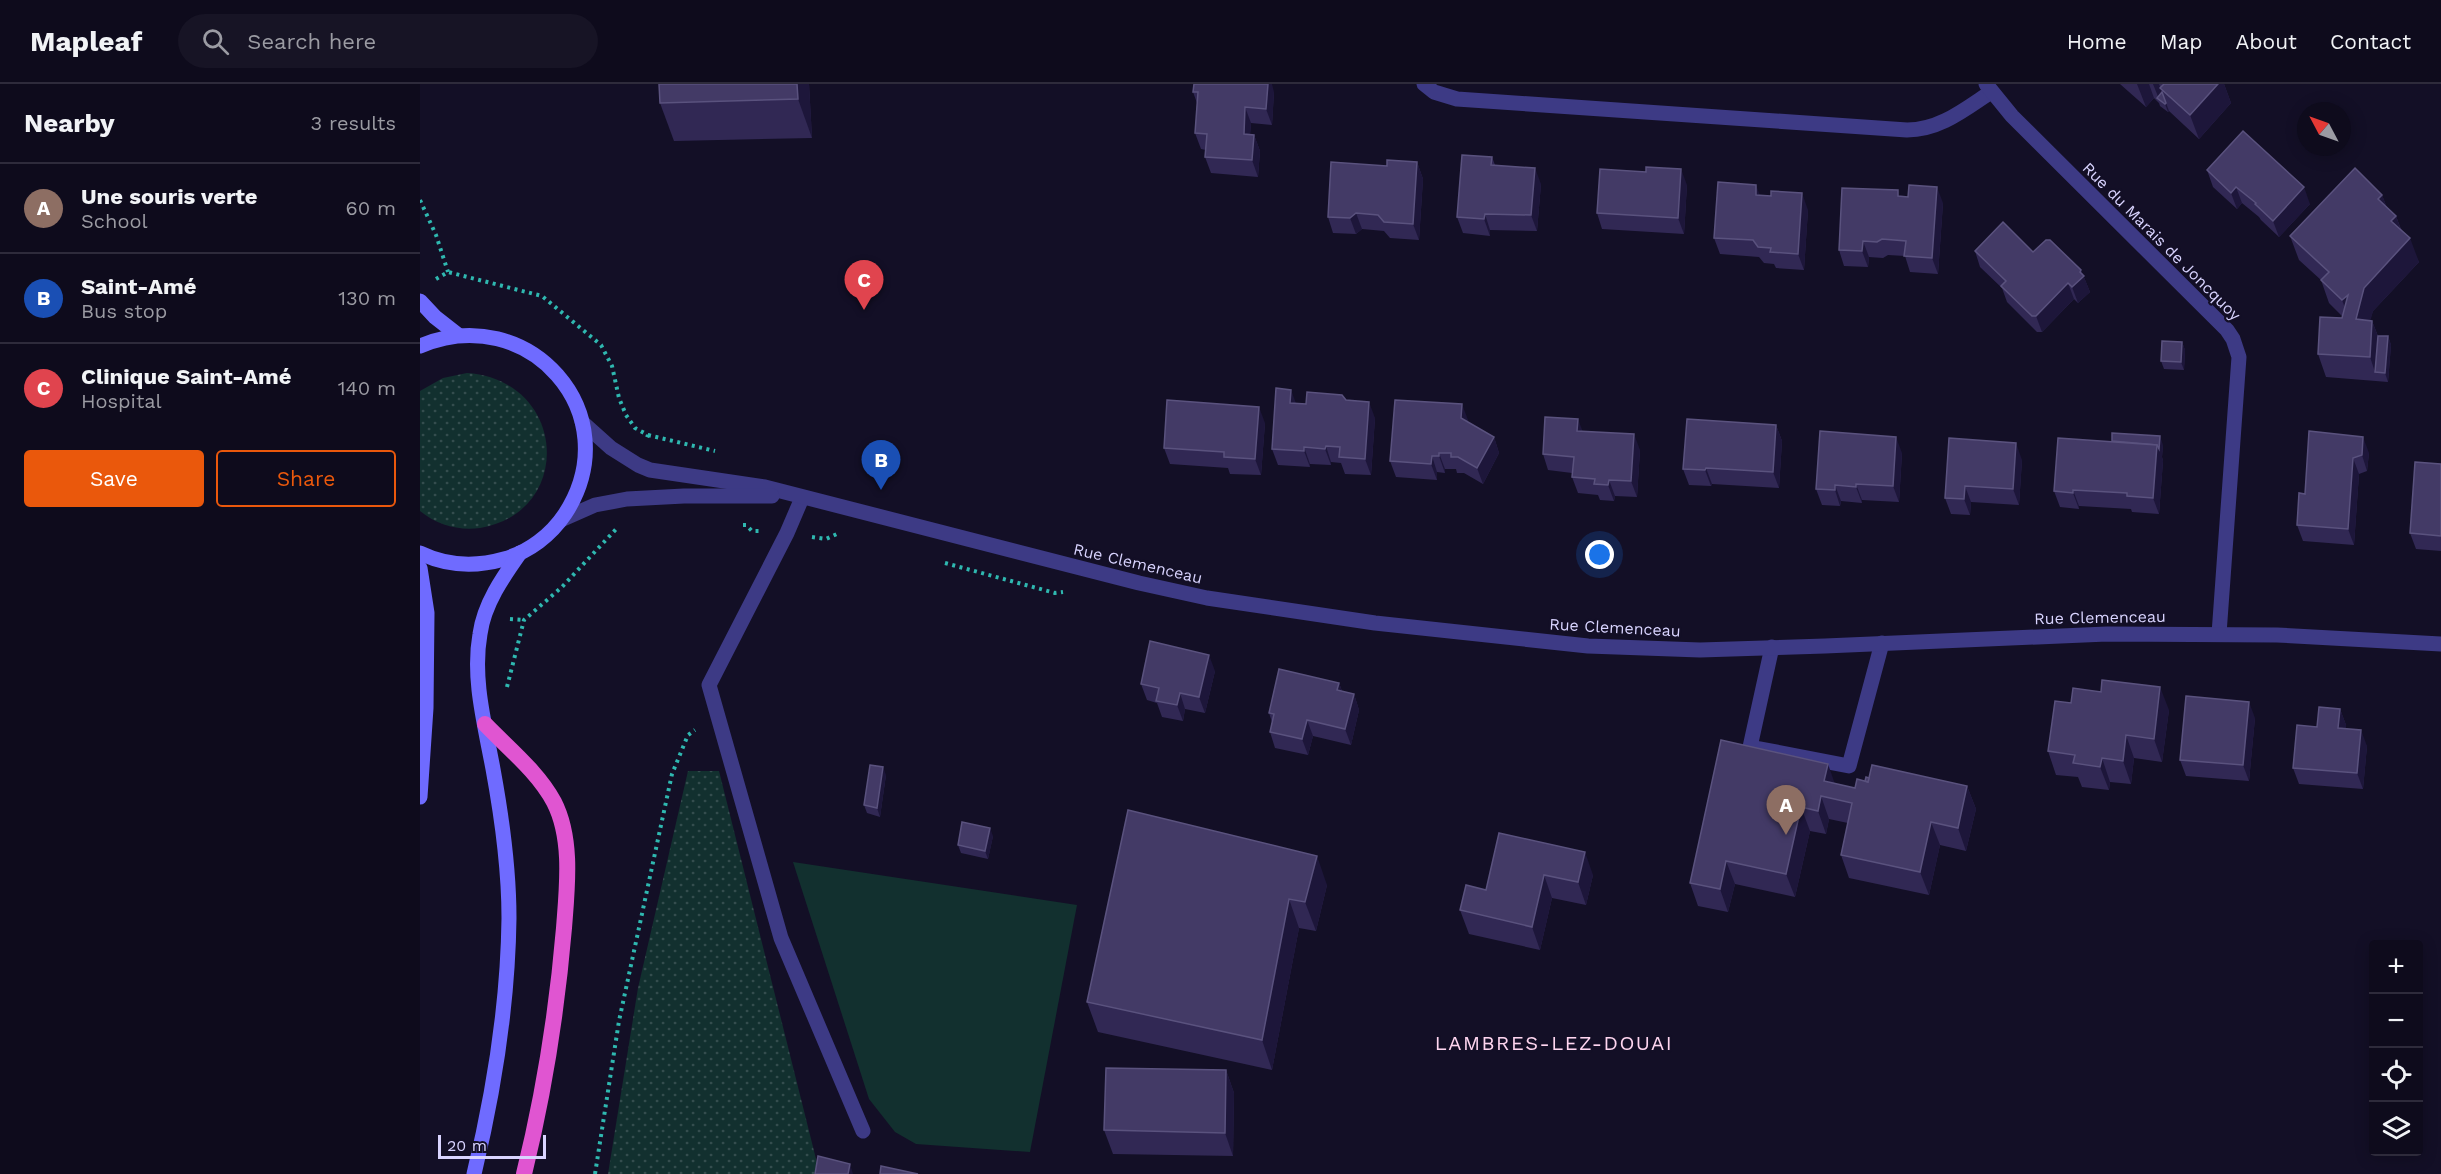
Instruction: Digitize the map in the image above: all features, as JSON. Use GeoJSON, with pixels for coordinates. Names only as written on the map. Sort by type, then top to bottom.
{"type":"FeatureCollection","features":[{"type":"Feature","properties":{"kind":"highway"},"geometry":{"type":"LineString","coordinates":[[485,724],[529,770],[554,802],[564,832],[566,854],[565,913],[553,1034],[524,1174]]}},
{"type":"Feature","properties":{"kind":"main road"},"geometry":{"type":"LineString","coordinates":[[420,301],[435,317],[458,335]]}},
{"type":"Feature","properties":{"kind":"main road"},"geometry":{"type":"LineString","coordinates":[[420,345],[458,335],[473,334],[496,337],[533,353],[553,369],[573,397],[582,422],[585,447],[583,473],[578,490],[561,520],[542,539],[520,553],[495,561],[469,564],[444,561],[420,553]]}},
{"type":"Feature","properties":{"kind":"main road"},"geometry":{"type":"LineString","coordinates":[[474,1174],[485,1126],[501,1031],[509,920],[508,874],[503,824],[478,680],[480,632],[496,590],[520,553]]}},
{"type":"Feature","properties":{"kind":"main road"},"geometry":{"type":"LineString","coordinates":[[420,568],[428,613],[426,708],[420,797]]}},
{"type":"Feature","properties":{"kind":"street"},"geometry":{"type":"LineString","coordinates":[[1424,84],[1434,92],[1457,99],[1907,130],[1926,129],[1946,121],[1988,88]]}},
{"type":"Feature","properties":{"kind":"street","name":"Rue du Marais de Joncquoy"},"geometry":{"type":"LineString","coordinates":[[1988,88],[2012,116],[2227,330],[2233,339],[2239,357],[2219,634]]}},
{"type":"Feature","properties":{"kind":"street","name":"Rue Clemenceau"},"geometry":{"type":"LineString","coordinates":[[582,422],[611,448],[650,470],[736,482],[1139,583],[1249,605],[1375,623],[1588,646],[1678,650],[2072,635],[2305,636],[2441,644]]}},
{"type":"Feature","properties":{"kind":"street","name":"Rue Clemenceau"},"geometry":{"type":"LineString","coordinates":[[561,520],[595,505],[627,499],[722,495],[802,498]]}},
{"type":"Feature","properties":{"kind":"street"},"geometry":{"type":"LineString","coordinates":[[802,498],[787,533],[709,685],[782,938],[863,1131]]}},
{"type":"Feature","properties":{"kind":"street"},"geometry":{"type":"LineString","coordinates":[[1772,647],[1750,747],[1849,766],[1882,643]]}},
{"type":"Feature","properties":{"kind":"path"},"geometry":{"type":"LineString","coordinates":[[420,200],[436,236],[448,272]]}},
{"type":"Feature","properties":{"kind":"path"},"geometry":{"type":"LineString","coordinates":[[618,529],[625,523]]}},
{"type":"Feature","properties":{"kind":"path"},"geometry":{"type":"LineString","coordinates":[[735,524],[746,525],[752,531],[826,539],[838,533],[847,534]]}},
{"type":"Feature","properties":{"kind":"path"},"geometry":{"type":"LineString","coordinates":[[936,557],[944,563],[1054,593],[1073,591]]}},
{"type":"Feature","properties":{"kind":"path"},"geometry":{"type":"LineString","coordinates":[[595,1174],[619,1021],[672,774],[688,735],[718,714]]}},
{"type":"Feature","properties":{"kind":"green space"},"geometry":{"type":"Polygon","coordinates":[[[467,373],[500,381],[525,398],[540,421],[547,447],[544,474],[532,498],[511,517],[472,529],[456,528],[441,523],[420,511],[420,391],[443,378],[467,373]]]}},
{"type":"Feature","properties":{"kind":"green space"},"geometry":{"type":"Polygon","coordinates":[[[688,771],[719,771],[817,1163],[816,1174],[608,1174],[638,988],[688,771]]]}},
{"type":"Feature","properties":{"kind":"green space"},"geometry":{"type":"Polygon","coordinates":[[[793,862],[1077,905],[1030,1152],[916,1144],[895,1132],[869,1099],[793,862]]]}},
{"type":"Feature","properties":{"kind":"building"},"geometry":{"type":"Polygon","coordinates":[[[659,84],[797,84],[798,99],[660,103],[659,84]]]}},
{"type":"Feature","properties":{"kind":"building"},"geometry":{"type":"Polygon","coordinates":[[[1194,84],[1268,84],[1266,109],[1245,107],[1244,134],[1254,135],[1252,160],[1205,157],[1207,134],[1195,133],[1198,92],[1193,92],[1194,84]]]}},
{"type":"Feature","properties":{"kind":"building"},"geometry":{"type":"Polygon","coordinates":[[[2164,84],[2218,84],[2190,115],[2160,88],[2164,84]]]}},
{"type":"Feature","properties":{"kind":"building"},"geometry":{"type":"Polygon","coordinates":[[[2162,92],[2166,103],[2165,104],[2157,98],[2162,92]]]}},
{"type":"Feature","properties":{"kind":"building"},"geometry":{"type":"Polygon","coordinates":[[[2243,131],[2304,187],[2273,221],[2236,187],[2231,193],[2207,170],[2243,131]]]}},
{"type":"Feature","properties":{"kind":"building"},"geometry":{"type":"Polygon","coordinates":[[[1462,155],[1492,157],[1491,165],[1535,168],[1531,215],[1485,214],[1484,219],[1457,217],[1462,155]]]}},
{"type":"Feature","properties":{"kind":"building"},"geometry":{"type":"Polygon","coordinates":[[[1387,160],[1417,162],[1413,224],[1384,222],[1378,215],[1356,213],[1350,218],[1328,217],[1331,162],[1387,166],[1387,160]]]}},
{"type":"Feature","properties":{"kind":"building"},"geometry":{"type":"Polygon","coordinates":[[[1646,167],[1681,169],[1678,218],[1597,213],[1600,169],[1646,172],[1646,167]]]}},
{"type":"Feature","properties":{"kind":"building"},"geometry":{"type":"Polygon","coordinates":[[[2355,168],[2382,195],[2378,199],[2396,216],[2391,221],[2410,238],[2364,288],[2356,319],[2372,321],[2370,357],[2318,354],[2320,317],[2342,318],[2348,295],[2342,300],[2321,280],[2329,272],[2290,236],[2355,168]]]}},
{"type":"Feature","properties":{"kind":"building"},"geometry":{"type":"Polygon","coordinates":[[[1718,182],[1756,185],[1756,195],[1771,196],[1771,191],[1802,193],[1798,254],[1770,252],[1771,248],[1758,247],[1753,240],[1714,238],[1718,182]]]}},
{"type":"Feature","properties":{"kind":"building"},"geometry":{"type":"Polygon","coordinates":[[[1909,185],[1937,187],[1932,258],[1904,256],[1906,241],[1882,239],[1877,242],[1863,241],[1862,251],[1839,250],[1842,188],[1898,190],[1898,196],[1908,197],[1909,185]]]}},
{"type":"Feature","properties":{"kind":"building"},"geometry":{"type":"Polygon","coordinates":[[[2003,222],[2033,252],[2046,240],[2050,240],[2081,270],[2084,276],[2072,287],[2068,283],[2036,316],[2032,316],[2001,286],[2006,281],[1975,251],[2003,222]]]}},
{"type":"Feature","properties":{"kind":"building"},"geometry":{"type":"Polygon","coordinates":[[[2378,336],[2388,336],[2385,373],[2375,372],[2378,336]]]}},
{"type":"Feature","properties":{"kind":"building"},"geometry":{"type":"Polygon","coordinates":[[[2162,341],[2182,342],[2181,362],[2161,361],[2162,341]]]}},
{"type":"Feature","properties":{"kind":"building"},"geometry":{"type":"Polygon","coordinates":[[[1276,388],[1291,390],[1290,403],[1306,404],[1307,392],[1342,395],[1346,400],[1369,402],[1365,459],[1339,457],[1340,447],[1326,446],[1325,449],[1304,447],[1304,451],[1272,449],[1276,388]]]}},
{"type":"Feature","properties":{"kind":"building"},"geometry":{"type":"Polygon","coordinates":[[[1167,400],[1259,407],[1255,459],[1224,457],[1224,452],[1164,448],[1167,400]]]}},
{"type":"Feature","properties":{"kind":"building"},"geometry":{"type":"Polygon","coordinates":[[[1395,400],[1462,404],[1461,418],[1494,437],[1477,468],[1458,457],[1451,457],[1451,453],[1439,453],[1439,456],[1432,456],[1431,464],[1390,461],[1395,400]]]}},
{"type":"Feature","properties":{"kind":"building"},"geometry":{"type":"Polygon","coordinates":[[[1545,417],[1578,419],[1577,431],[1634,434],[1631,481],[1609,480],[1608,485],[1594,484],[1595,479],[1572,477],[1574,457],[1543,454],[1545,417]]]}},
{"type":"Feature","properties":{"kind":"building"},"geometry":{"type":"Polygon","coordinates":[[[1687,419],[1776,425],[1773,472],[1683,469],[1687,419]]]}},
{"type":"Feature","properties":{"kind":"building"},"geometry":{"type":"Polygon","coordinates":[[[1820,431],[1896,437],[1893,486],[1856,484],[1856,487],[1835,485],[1835,490],[1816,489],[1820,431]]]}},
{"type":"Feature","properties":{"kind":"building"},"geometry":{"type":"Polygon","coordinates":[[[2309,431],[2363,437],[2362,455],[2353,458],[2348,529],[2297,525],[2299,493],[2305,494],[2309,431]]]}},
{"type":"Feature","properties":{"kind":"building"},"geometry":{"type":"Polygon","coordinates":[[[2112,433],[2160,436],[2159,449],[2157,445],[2112,441],[2112,433]]]}},
{"type":"Feature","properties":{"kind":"building"},"geometry":{"type":"Polygon","coordinates":[[[1949,438],[2016,443],[2013,489],[1965,486],[1964,499],[1945,498],[1949,438]]]}},
{"type":"Feature","properties":{"kind":"building"},"geometry":{"type":"Polygon","coordinates":[[[2058,438],[2157,445],[2153,498],[2127,496],[2127,493],[2054,491],[2058,438]]]}},
{"type":"Feature","properties":{"kind":"building"},"geometry":{"type":"Polygon","coordinates":[[[2415,462],[2441,464],[2441,536],[2410,533],[2415,462]]]}},
{"type":"Feature","properties":{"kind":"building"},"geometry":{"type":"Polygon","coordinates":[[[1150,641],[1209,655],[1199,697],[1180,693],[1177,705],[1156,701],[1159,688],[1141,684],[1150,641]]]}},
{"type":"Feature","properties":{"kind":"building"},"geometry":{"type":"Polygon","coordinates":[[[1279,669],[1339,683],[1337,690],[1354,694],[1345,729],[1307,720],[1302,739],[1270,732],[1274,714],[1269,713],[1279,669]]]}},
{"type":"Feature","properties":{"kind":"building"},"geometry":{"type":"Polygon","coordinates":[[[2102,680],[2160,687],[2154,739],[2126,735],[2123,761],[2102,758],[2100,767],[2073,763],[2075,755],[2048,751],[2055,701],[2071,703],[2073,688],[2101,692],[2102,680]]]}},
{"type":"Feature","properties":{"kind":"building"},"geometry":{"type":"Polygon","coordinates":[[[2186,696],[2249,702],[2243,765],[2180,760],[2186,696]]]}},
{"type":"Feature","properties":{"kind":"building"},"geometry":{"type":"Polygon","coordinates":[[[2319,707],[2340,709],[2338,728],[2361,730],[2357,773],[2293,768],[2297,725],[2317,727],[2319,707]]]}},
{"type":"Feature","properties":{"kind":"building"},"geometry":{"type":"Polygon","coordinates":[[[1721,740],[1828,764],[1824,781],[1855,788],[1857,779],[1868,782],[1872,765],[1967,786],[1958,828],[1931,822],[1920,872],[1841,855],[1852,803],[1821,796],[1818,811],[1801,807],[1786,874],[1726,861],[1720,889],[1690,883],[1721,740]]]}},
{"type":"Feature","properties":{"kind":"building"},"geometry":{"type":"Polygon","coordinates":[[[870,765],[883,767],[877,808],[864,805],[870,765]]]}},
{"type":"Feature","properties":{"kind":"building"},"geometry":{"type":"Polygon","coordinates":[[[1128,810],[1317,856],[1305,902],[1289,899],[1262,1040],[1087,1002],[1128,810]]]}},
{"type":"Feature","properties":{"kind":"building"},"geometry":{"type":"Polygon","coordinates":[[[962,822],[990,828],[985,851],[958,845],[962,822]]]}},
{"type":"Feature","properties":{"kind":"building"},"geometry":{"type":"Polygon","coordinates":[[[1499,833],[1585,852],[1578,882],[1544,875],[1532,927],[1460,910],[1466,885],[1486,890],[1499,833]]]}},
{"type":"Feature","properties":{"kind":"building"},"geometry":{"type":"Polygon","coordinates":[[[1106,1068],[1226,1070],[1225,1133],[1104,1130],[1106,1068]]]}},
{"type":"Feature","properties":{"kind":"building"},"geometry":{"type":"Polygon","coordinates":[[[818,1156],[850,1164],[848,1174],[815,1174],[818,1156]]]}},
{"type":"Feature","properties":{"kind":"building"},"geometry":{"type":"Polygon","coordinates":[[[881,1166],[918,1174],[880,1174],[881,1166]]]}},
{"type":"Feature","properties":{"kind":"place","name":"Clinique Saint-Amé"},"geometry":{"type":"Point","coordinates":[864,310]}},
{"type":"Feature","properties":{"kind":"place","name":"Saint-Amé"},"geometry":{"type":"Point","coordinates":[881,490]}},
{"type":"Feature","properties":{"kind":"place","name":"Une souris verte"},"geometry":{"type":"Point","coordinates":[1786,835]}},
{"type":"Feature","properties":{"kind":"district","name":"LAMBRES-LEZ-DOUAI"},"geometry":{"type":"Point","coordinates":[1554,1043]}}]}
